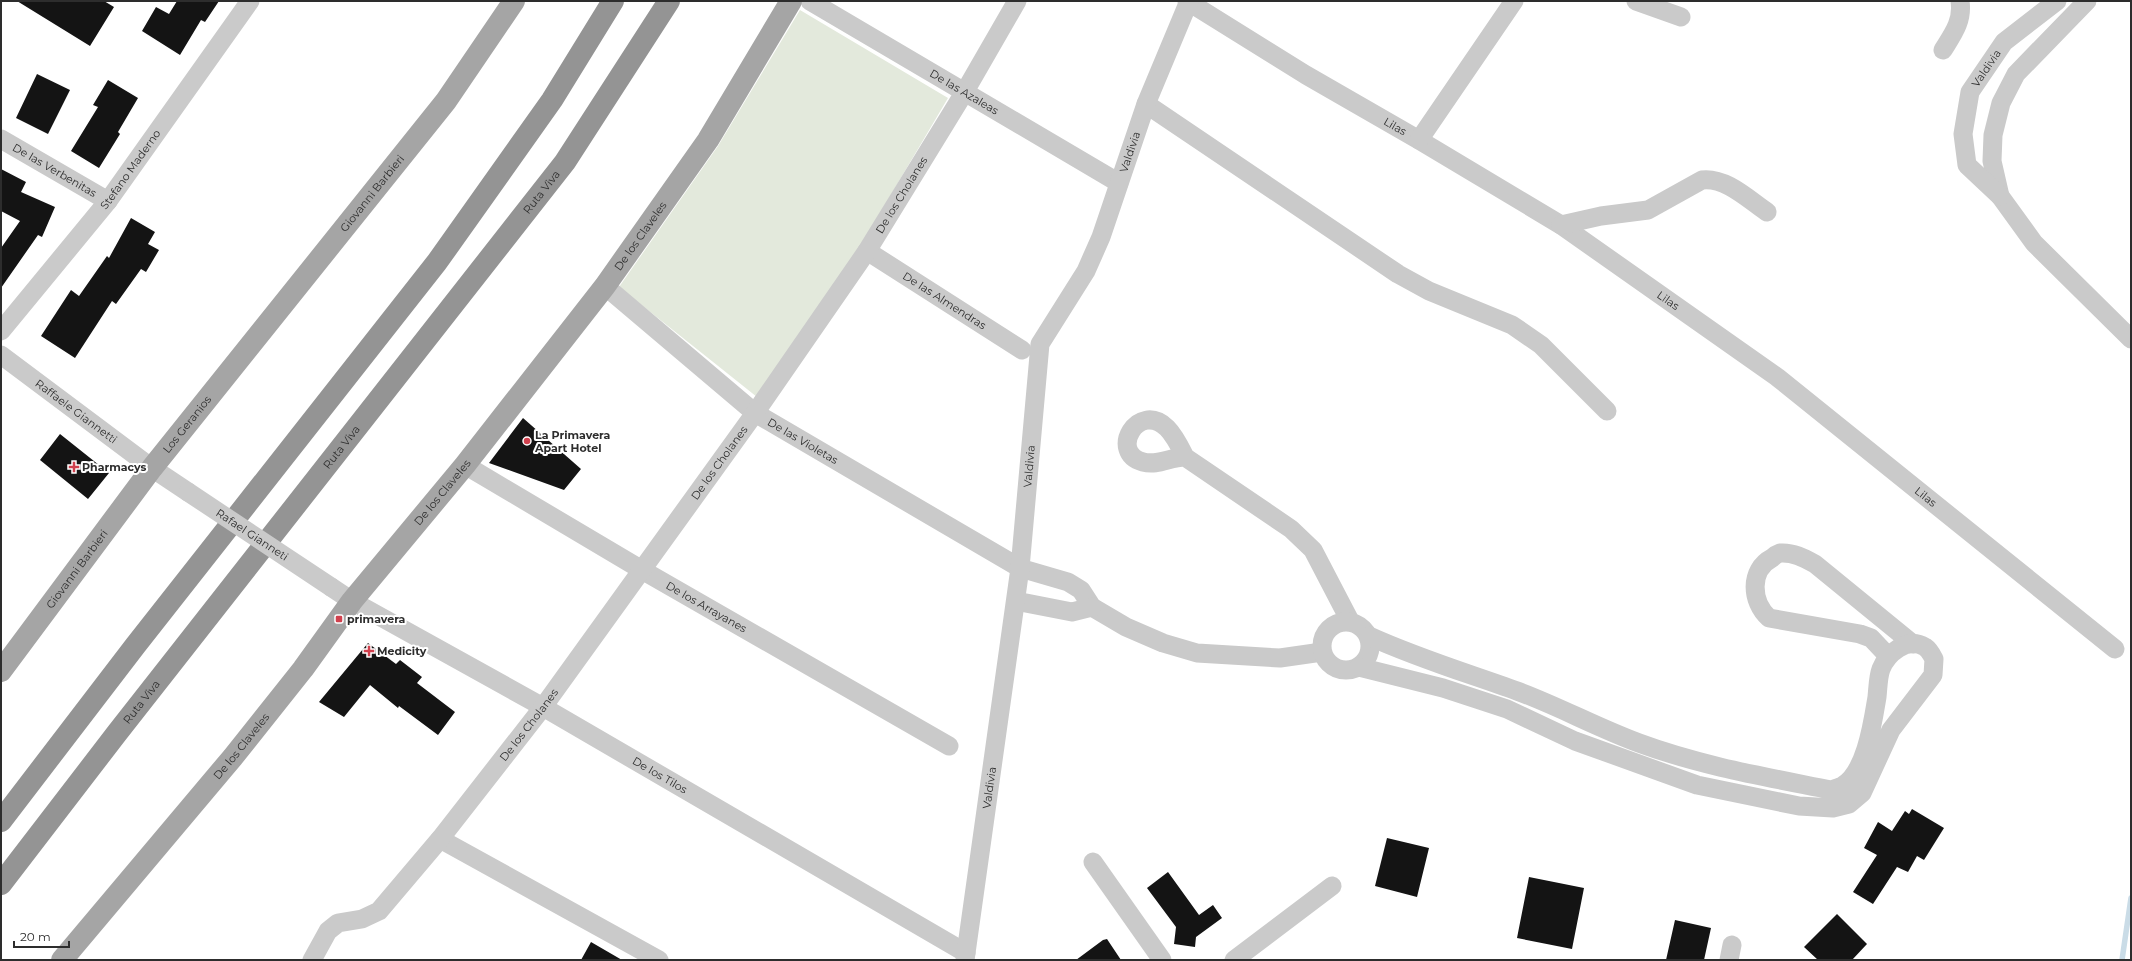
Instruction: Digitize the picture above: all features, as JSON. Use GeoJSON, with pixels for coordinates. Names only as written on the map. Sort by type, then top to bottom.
{"type":"FeatureCollection","features":[{"type":"Feature","properties":{"kind":"highway"},"geometry":{"type":"LineString","coordinates":[[1,821],[139,639],[437,262],[552,100],[613,1]]}},
{"type":"Feature","properties":{"kind":"highway","name":"Ruta Viva"},"geometry":{"type":"LineString","coordinates":[[1,884],[117,733],[565,162],[669,1]]}},
{"type":"Feature","properties":{"kind":"main road","name":"Giovanni Barbieri"},"geometry":{"type":"LineString","coordinates":[[222,381],[446,101],[514,1]]}},
{"type":"Feature","properties":{"kind":"main road","name":"De los Claveles"},"geometry":{"type":"LineString","coordinates":[[62,960],[233,757],[303,669],[352,601],[465,466],[605,286],[708,140],[791,1]]}},
{"type":"Feature","properties":{"kind":"main road","name":"Los Geranios"},"geometry":{"type":"LineString","coordinates":[[152,468],[222,381]]}},
{"type":"Feature","properties":{"kind":"main road","name":"Giovanni Barbieri"},"geometry":{"type":"LineString","coordinates":[[1,671],[152,468]]}},
{"type":"Feature","properties":{"kind":"street","name":"Stefano Maderno"},"geometry":{"type":"LineString","coordinates":[[1,331],[108,201],[250,1]]}},
{"type":"Feature","properties":{"kind":"street","name":"De las Azaleas"},"geometry":{"type":"LineString","coordinates":[[810,1],[1119,183]]}},
{"type":"Feature","properties":{"kind":"street","name":"De los Cholanes"},"geometry":{"type":"LineString","coordinates":[[312,960],[328,931],[338,923],[371,916],[379,911],[440,838],[543,707],[755,413],[867,251],[964,93],[1017,1]]}},
{"type":"Feature","properties":{"kind":"street","name":"Lilas"},"geometry":{"type":"LineString","coordinates":[[1188,1],[1306,75],[1419,140],[1561,225],[1777,377],[2115,649]]}},
{"type":"Feature","properties":{"kind":"street","name":"Valdivia"},"geometry":{"type":"LineString","coordinates":[[966,957],[1016,602],[1040,344],[1086,271],[1101,237],[1146,104],[1188,1]]}},
{"type":"Feature","properties":{"kind":"street"},"geometry":{"type":"LineString","coordinates":[[1419,140],[1514,1]]}},
{"type":"Feature","properties":{"kind":"street"},"geometry":{"type":"LineString","coordinates":[[1636,1],[1681,17]]}},
{"type":"Feature","properties":{"kind":"street"},"geometry":{"type":"LineString","coordinates":[[1943,50],[1958,26],[1961,11],[1960,1]]}},
{"type":"Feature","properties":{"kind":"street","name":"Valdivia"},"geometry":{"type":"LineString","coordinates":[[2000,196],[1967,164],[1963,134],[1970,92],[2004,42],[2057,1]]}},
{"type":"Feature","properties":{"kind":"street"},"geometry":{"type":"LineString","coordinates":[[2088,1],[2016,74],[2001,104],[1993,135],[1992,161],[2000,196],[2034,243],[2131,339]]}},
{"type":"Feature","properties":{"kind":"street"},"geometry":{"type":"LineString","coordinates":[[1146,104],[1398,274],[1429,291],[1512,325],[1542,346],[1607,411]]}},
{"type":"Feature","properties":{"kind":"street","name":"De las Verbenitas"},"geometry":{"type":"LineString","coordinates":[[1,139],[108,201]]}},
{"type":"Feature","properties":{"kind":"street"},"geometry":{"type":"LineString","coordinates":[[1561,225],[1594,217],[1648,210],[1702,180],[1707,179],[1716,179],[1767,212]]}},
{"type":"Feature","properties":{"kind":"street","name":"De las Almendras"},"geometry":{"type":"LineString","coordinates":[[867,251],[1022,350]]}},
{"type":"Feature","properties":{"kind":"street","name":"De las Violetas"},"geometry":{"type":"LineString","coordinates":[[605,286],[755,413],[1020,568],[1068,582],[1081,590],[1092,607]]}},
{"type":"Feature","properties":{"kind":"street","name":"Raffaele Giannetti"},"geometry":{"type":"LineString","coordinates":[[1,355],[152,468]]}},
{"type":"Feature","properties":{"kind":"street"},"geometry":{"type":"LineString","coordinates":[[1185,457],[1291,529],[1313,550],[1350,621]]}},
{"type":"Feature","properties":{"kind":"street","name":"De los Arrayanes"},"geometry":{"type":"LineString","coordinates":[[465,466],[642,570],[949,746]]}},
{"type":"Feature","properties":{"kind":"street","name":"Rafael Gianneti"},"geometry":{"type":"LineString","coordinates":[[152,468],[352,601]]}},
{"type":"Feature","properties":{"kind":"street"},"geometry":{"type":"LineString","coordinates":[[1359,666],[1443,688],[1507,709],[1575,741],[1697,785],[1799,806],[1833,808],[1849,804],[1862,793],[1891,730],[1933,675],[1934,659],[1925,647],[1913,644],[1815,564],[1800,556],[1779,553],[1765,561],[1756,575],[1756,595],[1762,611],[1769,618],[1860,634],[1871,638],[1888,656]]}},
{"type":"Feature","properties":{"kind":"street","name":"De los Tilos"},"geometry":{"type":"LineString","coordinates":[[352,601],[543,707],[966,957]]}},
{"type":"Feature","properties":{"kind":"street"},"geometry":{"type":"LineString","coordinates":[[1016,602],[1072,612],[1092,607],[1126,627],[1163,643],[1197,652],[1280,658],[1322,652]]}},
{"type":"Feature","properties":{"kind":"street"},"geometry":{"type":"LineString","coordinates":[[1350,621],[1363,627],[1369,636],[1370,648],[1367,658],[1359,666],[1348,670],[1337,668],[1328,662],[1322,652],[1324,636],[1334,624],[1350,621]]}},
{"type":"Feature","properties":{"kind":"street"},"geometry":{"type":"LineString","coordinates":[[1369,636],[1412,655],[1518,691],[1638,743],[1679,757],[1710,766],[1831,790],[1843,786],[1852,778],[1862,761],[1870,732],[1881,671],[1888,656],[1900,647],[1913,644]]}},
{"type":"Feature","properties":{"kind":"street"},"geometry":{"type":"LineString","coordinates":[[440,838],[659,960]]}},
{"type":"Feature","properties":{"kind":"street"},"geometry":{"type":"LineString","coordinates":[[1093,862],[1162,960]]}},
{"type":"Feature","properties":{"kind":"street"},"geometry":{"type":"LineString","coordinates":[[1234,960],[1332,886]]}},
{"type":"Feature","properties":{"kind":"shaded area"},"geometry":{"type":"Polygon","coordinates":[[[800,10],[948,98],[860,247],[757,397],[619,287],[718,146],[800,10]]]}},
{"type":"Feature","properties":{"kind":"building"},"geometry":{"type":"Polygon","coordinates":[[[17,1],[104,1],[114,7],[90,46],[17,1]]]}},
{"type":"Feature","properties":{"kind":"building"},"geometry":{"type":"Polygon","coordinates":[[[177,1],[219,1],[205,22],[201,20],[180,55],[142,31],[156,7],[169,14],[177,1]]]}},
{"type":"Feature","properties":{"kind":"building"},"geometry":{"type":"Polygon","coordinates":[[[37,74],[70,90],[48,134],[16,118],[37,74]]]}},
{"type":"Feature","properties":{"kind":"building"},"geometry":{"type":"Polygon","coordinates":[[[108,80],[138,98],[118,132],[120,134],[99,168],[71,151],[98,107],[93,105],[108,80]]]}},
{"type":"Feature","properties":{"kind":"building"},"geometry":{"type":"Polygon","coordinates":[[[1,169],[26,182],[21,192],[55,207],[42,237],[38,235],[1,288],[1,248],[20,221],[1,211],[1,169]]]}},
{"type":"Feature","properties":{"kind":"building"},"geometry":{"type":"Polygon","coordinates":[[[131,218],[155,232],[148,244],[159,250],[146,272],[141,269],[116,304],[112,301],[75,358],[41,336],[71,290],[79,296],[107,256],[109,258],[131,218]]]}},
{"type":"Feature","properties":{"kind":"building","name":"La Primavera Apart Hotel"},"geometry":{"type":"Polygon","coordinates":[[[523,418],[581,469],[564,490],[489,463],[523,418]]]}},
{"type":"Feature","properties":{"kind":"building","name":"Pharmacys"},"geometry":{"type":"Polygon","coordinates":[[[60,434],[109,473],[88,499],[40,460],[60,434]]]}},
{"type":"Feature","properties":{"kind":"building"},"geometry":{"type":"Polygon","coordinates":[[[368,643],[396,664],[400,660],[422,677],[417,683],[455,712],[438,735],[399,706],[398,708],[370,685],[344,717],[319,702],[368,643]]]}},
{"type":"Feature","properties":{"kind":"building"},"geometry":{"type":"Polygon","coordinates":[[[1912,809],[1944,828],[1924,860],[1917,856],[1908,872],[1897,867],[1873,904],[1853,892],[1877,855],[1864,848],[1878,822],[1892,831],[1905,811],[1909,814],[1912,809]]]}},
{"type":"Feature","properties":{"kind":"building"},"geometry":{"type":"Polygon","coordinates":[[[1387,838],[1429,848],[1417,897],[1375,886],[1387,838]]]}},
{"type":"Feature","properties":{"kind":"building"},"geometry":{"type":"Polygon","coordinates":[[[1168,872],[1199,915],[1213,905],[1222,918],[1196,937],[1195,947],[1174,944],[1176,927],[1147,888],[1168,872]]]}},
{"type":"Feature","properties":{"kind":"building"},"geometry":{"type":"Polygon","coordinates":[[[1529,877],[1584,888],[1572,949],[1517,938],[1529,877]]]}},
{"type":"Feature","properties":{"kind":"building"},"geometry":{"type":"Polygon","coordinates":[[[1837,914],[1867,944],[1852,960],[1818,960],[1804,947],[1837,914]]]}},
{"type":"Feature","properties":{"kind":"building"},"geometry":{"type":"Polygon","coordinates":[[[1675,920],[1711,928],[1704,960],[1666,960],[1675,920]]]}},
{"type":"Feature","properties":{"kind":"building"},"geometry":{"type":"Polygon","coordinates":[[[1107,939],[1121,960],[1076,960],[1103,940],[1107,939]]]}},
{"type":"Feature","properties":{"kind":"building"},"geometry":{"type":"Polygon","coordinates":[[[591,942],[622,960],[581,960],[591,942]]]}},
{"type":"Feature","properties":{"kind":"waterway"},"geometry":{"type":"LineString","coordinates":[[2122,960],[2131,898]]}},
{"type":"Feature","properties":{"kind":"place","name":"La Primavera Apart Hotel"},"geometry":{"type":"Point","coordinates":[527,441]}},
{"type":"Feature","properties":{"kind":"place","name":"Pharmacys"},"geometry":{"type":"Point","coordinates":[74,467]}},
{"type":"Feature","properties":{"kind":"place","name":"primavera"},"geometry":{"type":"Point","coordinates":[339,619]}},
{"type":"Feature","properties":{"kind":"place","name":"Medicity"},"geometry":{"type":"Point","coordinates":[369,651]}}]}
